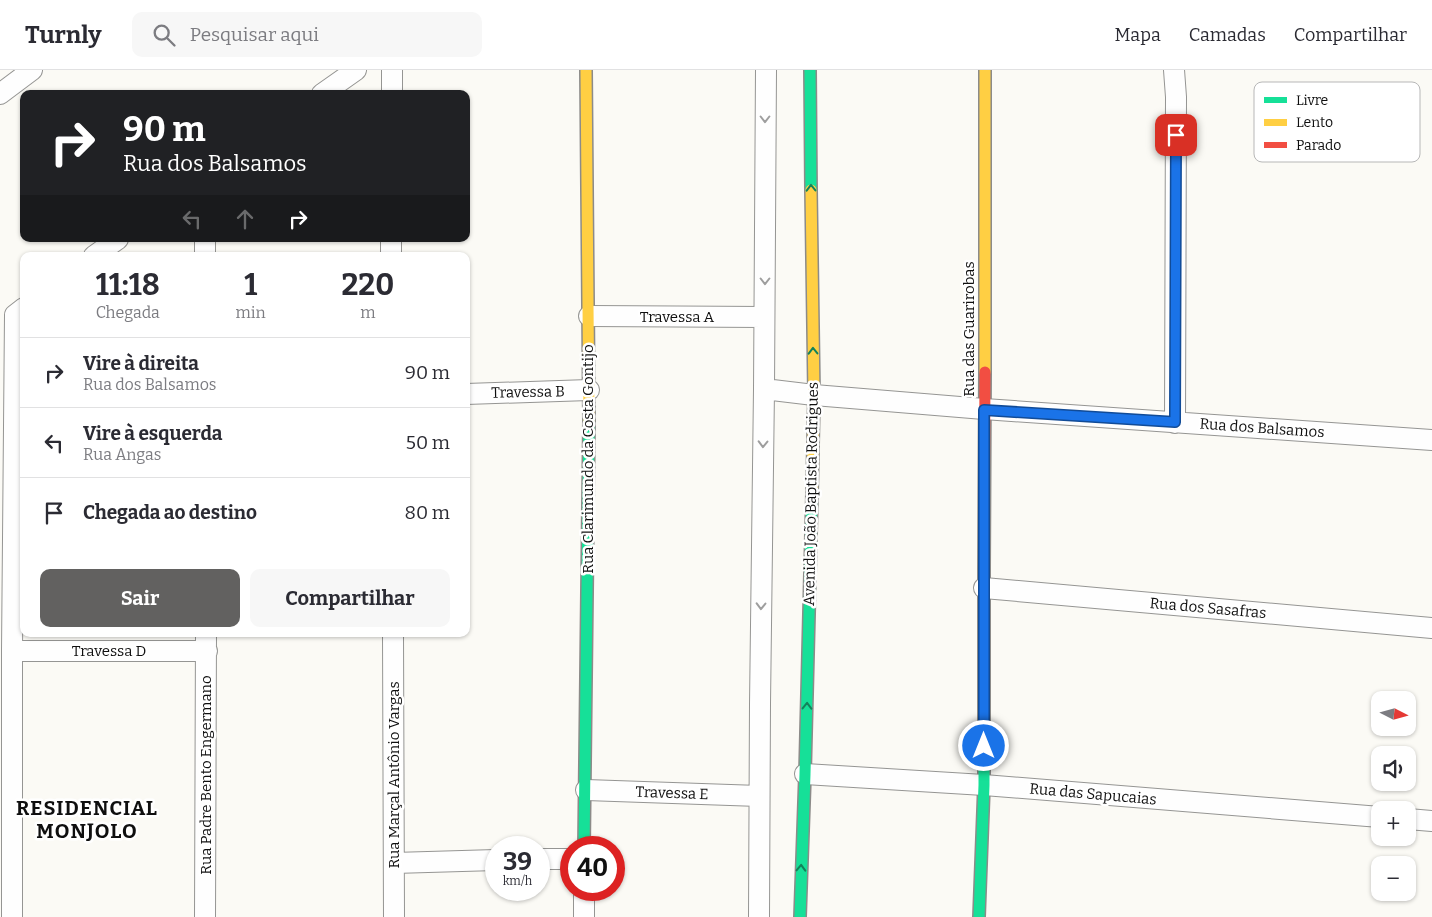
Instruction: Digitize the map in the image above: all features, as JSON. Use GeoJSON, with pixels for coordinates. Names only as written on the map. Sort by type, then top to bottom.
{"type":"FeatureCollection","features":[{"type":"Feature","properties":{"kind":"street"},"geometry":{"type":"LineString","coordinates":[[0,94],[32,70]]}},
{"type":"Feature","properties":{"kind":"street"},"geometry":{"type":"LineString","coordinates":[[328,90],[356,70]]}},
{"type":"Feature","properties":{"kind":"street"},"geometry":{"type":"LineString","coordinates":[[392,70],[392,90]]}},
{"type":"Feature","properties":{"kind":"street","name":"Rua Clarimundo da Costa Gontijo"},"geometry":{"type":"LineString","coordinates":[[584,836],[590,390],[586,70]]}},
{"type":"Feature","properties":{"kind":"street"},"geometry":{"type":"LineString","coordinates":[[759,917],[766,70]]}},
{"type":"Feature","properties":{"kind":"street","name":"Avenida João Baptista Rodrigues"},"geometry":{"type":"LineString","coordinates":[[800,917],[814,395],[810,70]]}},
{"type":"Feature","properties":{"kind":"street","name":"Rua das Guarirobas"},"geometry":{"type":"LineString","coordinates":[[979,917],[984,785],[985,70]]}},
{"type":"Feature","properties":{"kind":"street"},"geometry":{"type":"LineString","coordinates":[[1174,70],[1175,422]]}},
{"type":"Feature","properties":{"kind":"street"},"geometry":{"type":"LineString","coordinates":[[100,252],[114,242]]}},
{"type":"Feature","properties":{"kind":"street"},"geometry":{"type":"LineString","coordinates":[[12,917],[12,651],[19,312]]}},
{"type":"Feature","properties":{"kind":"street","name":"Travessa A"},"geometry":{"type":"LineString","coordinates":[[589,316],[764,317]]}},
{"type":"Feature","properties":{"kind":"street","name":"Rua dos Balsamos"},"geometry":{"type":"LineString","coordinates":[[764,389],[984,410],[1432,440]]}},
{"type":"Feature","properties":{"kind":"street","name":"Travessa B"},"geometry":{"type":"LineString","coordinates":[[470,394],[590,390]]}},
{"type":"Feature","properties":{"kind":"street","name":"Rua dos Sasafras"},"geometry":{"type":"LineString","coordinates":[[984,588],[1432,628]]}},
{"type":"Feature","properties":{"kind":"street","name":"Rua Marçal Antônio Vargas"},"geometry":{"type":"LineString","coordinates":[[393,637],[394,917]]}},
{"type":"Feature","properties":{"kind":"street","name":"Travessa D"},"geometry":{"type":"LineString","coordinates":[[12,651],[206,642]]}},
{"type":"Feature","properties":{"kind":"street","name":"Rua Padre Bento Engermano"},"geometry":{"type":"LineString","coordinates":[[205,917],[206,642]]}},
{"type":"Feature","properties":{"kind":"street","name":"Rua das Sapucaias"},"geometry":{"type":"LineString","coordinates":[[805,774],[984,785],[1371,816]]}},
{"type":"Feature","properties":{"kind":"street","name":"Travessa E"},"geometry":{"type":"LineString","coordinates":[[586,790],[759,796]]}},
{"type":"Feature","properties":{"kind":"street"},"geometry":{"type":"LineString","coordinates":[[1416,820],[1432,821]]}},
{"type":"Feature","properties":{"kind":"street"},"geometry":{"type":"LineString","coordinates":[[394,863],[485,860]]}},
{"type":"Feature","properties":{"kind":"street"},"geometry":{"type":"LineString","coordinates":[[584,901],[584,917]]}},
{"type":"Feature","properties":{"kind":"traffic: fast"},"geometry":{"type":"LineString","coordinates":[[810,70],[811,190]]}},
{"type":"Feature","properties":{"kind":"traffic: fast"},"geometry":{"type":"LineString","coordinates":[[584,836],[589,421]]}},
{"type":"Feature","properties":{"kind":"traffic: fast"},"geometry":{"type":"LineString","coordinates":[[800,917],[812,494]]}},
{"type":"Feature","properties":{"kind":"traffic: fast"},"geometry":{"type":"LineString","coordinates":[[979,917],[984,785],[984,570]]}},
{"type":"Feature","properties":{"kind":"traffic: slow"},"geometry":{"type":"LineString","coordinates":[[586,70],[589,421]]}},
{"type":"Feature","properties":{"kind":"traffic: slow"},"geometry":{"type":"LineString","coordinates":[[985,70],[985,372]]}},
{"type":"Feature","properties":{"kind":"traffic: slow"},"geometry":{"type":"LineString","coordinates":[[811,190],[814,395],[812,494]]}},
{"type":"Feature","properties":{"kind":"traffic: jam"},"geometry":{"type":"LineString","coordinates":[[984,570],[985,372]]}},
{"type":"Feature","properties":{"kind":"district","name":"RESIDENCIAL MONJOLO"},"geometry":{"type":"Point","coordinates":[87,820]}},
{"type":"Feature","properties":{"kind":"route"},"geometry":{"type":"LineString","coordinates":[[984,746],[984,410],[1175,422],[1176,135]]}}]}
